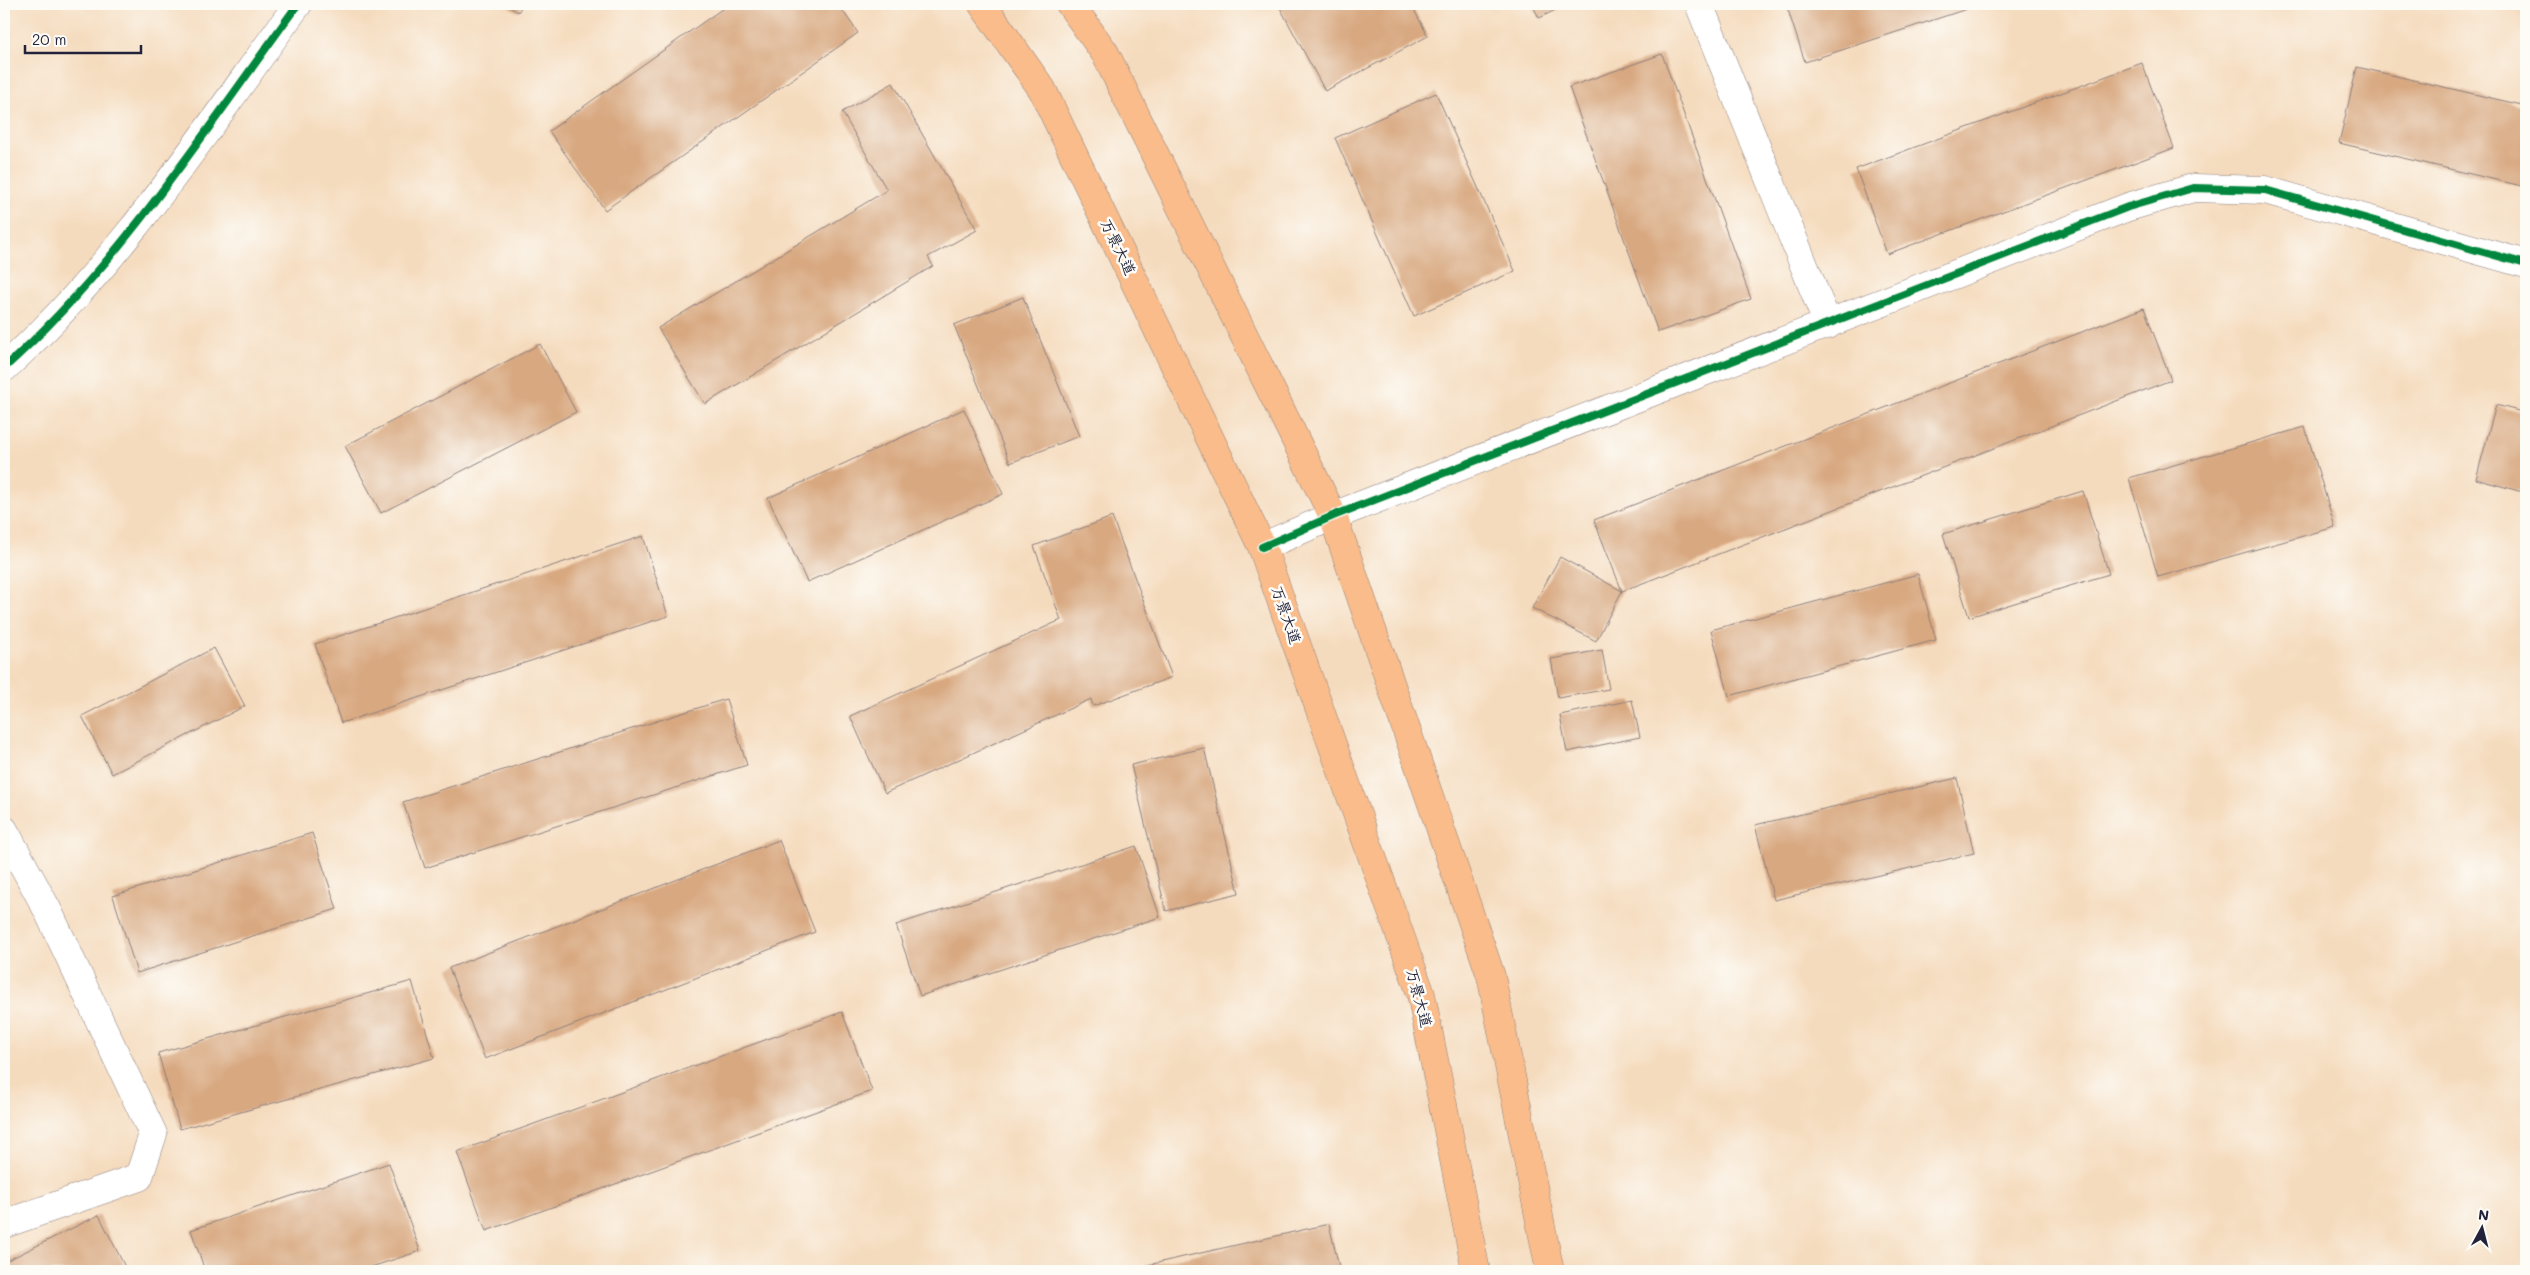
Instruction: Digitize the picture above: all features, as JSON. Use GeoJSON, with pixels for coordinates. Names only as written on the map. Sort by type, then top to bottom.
{"type":"FeatureCollection","features":[{"type":"Feature","properties":{"kind":"main road","name":"万景大道"},"geometry":{"type":"LineString","coordinates":[[982,4],[1042,89],[1262,547],[1421,994],[1476,1271]]}},
{"type":"Feature","properties":{"kind":"main road"},"geometry":{"type":"LineString","coordinates":[[1070,4],[1105,53],[1333,516],[1491,976],[1550,1271]]}},
{"type":"Feature","properties":{"kind":"street"},"geometry":{"type":"LineString","coordinates":[[4,368],[62,311],[111,256],[298,4]]}},
{"type":"Feature","properties":{"kind":"street"},"geometry":{"type":"LineString","coordinates":[[1699,4],[1828,324]]}},
{"type":"Feature","properties":{"kind":"street"},"geometry":{"type":"LineString","coordinates":[[1262,547],[1333,516],[2128,207],[2193,188],[2265,190],[2526,264]]}},
{"type":"Feature","properties":{"kind":"street"},"geometry":{"type":"LineString","coordinates":[[4,830],[47,909],[153,1134],[139,1177],[4,1224]]}},
{"type":"Feature","properties":{"kind":"building"},"geometry":{"type":"Polygon","coordinates":[[[504,4],[523,4],[518,12],[504,4]]]}},
{"type":"Feature","properties":{"kind":"building"},"geometry":{"type":"Polygon","coordinates":[[[729,4],[838,4],[858,33],[605,210],[549,131],[729,4]]]}},
{"type":"Feature","properties":{"kind":"building"},"geometry":{"type":"Polygon","coordinates":[[[1278,4],[1411,4],[1428,36],[1325,91],[1278,4]]]}},
{"type":"Feature","properties":{"kind":"building"},"geometry":{"type":"Polygon","coordinates":[[[1532,4],[1568,4],[1539,18],[1532,4]]]}},
{"type":"Feature","properties":{"kind":"building"},"geometry":{"type":"Polygon","coordinates":[[[1796,4],[1982,4],[1805,62],[1787,7],[1796,4]]]}},
{"type":"Feature","properties":{"kind":"building"},"geometry":{"type":"Polygon","coordinates":[[[1662,54],[1751,299],[1658,332],[1569,87],[1662,54]]]}},
{"type":"Feature","properties":{"kind":"building"},"geometry":{"type":"Polygon","coordinates":[[[2142,63],[2174,148],[1887,254],[1856,169],[2142,63]]]}},
{"type":"Feature","properties":{"kind":"building"},"geometry":{"type":"Polygon","coordinates":[[[2357,67],[2526,106],[2526,187],[2339,143],[2357,67]]]}},
{"type":"Feature","properties":{"kind":"building"},"geometry":{"type":"Polygon","coordinates":[[[893,83],[977,230],[928,257],[933,266],[705,404],[658,328],[887,190],[842,112],[893,83]]]}},
{"type":"Feature","properties":{"kind":"building"},"geometry":{"type":"Polygon","coordinates":[[[1436,93],[1515,271],[1414,316],[1335,138],[1436,93]]]}},
{"type":"Feature","properties":{"kind":"building"},"geometry":{"type":"Polygon","coordinates":[[[1023,297],[1079,436],[1010,463],[954,325],[1023,297]]]}},
{"type":"Feature","properties":{"kind":"building"},"geometry":{"type":"Polygon","coordinates":[[[2144,308],[2171,380],[1622,591],[1594,520],[2144,308]]]}},
{"type":"Feature","properties":{"kind":"building"},"geometry":{"type":"Polygon","coordinates":[[[540,344],[576,412],[381,513],[345,446],[540,344]]]}},
{"type":"Feature","properties":{"kind":"building"},"geometry":{"type":"Polygon","coordinates":[[[2496,405],[2526,413],[2526,493],[2476,479],[2496,405]]]}},
{"type":"Feature","properties":{"kind":"building"},"geometry":{"type":"Polygon","coordinates":[[[964,409],[1003,494],[807,582],[768,498],[964,409]]]}},
{"type":"Feature","properties":{"kind":"building"},"geometry":{"type":"Polygon","coordinates":[[[2305,427],[2335,527],[2158,577],[2129,478],[2305,427]]]}},
{"type":"Feature","properties":{"kind":"building"},"geometry":{"type":"Polygon","coordinates":[[[2083,491],[2109,574],[1969,617],[1943,534],[2083,491]]]}},
{"type":"Feature","properties":{"kind":"building"},"geometry":{"type":"Polygon","coordinates":[[[1112,517],[1172,677],[1093,706],[1091,699],[885,793],[850,716],[1061,620],[1034,546],[1112,517]]]}},
{"type":"Feature","properties":{"kind":"building"},"geometry":{"type":"Polygon","coordinates":[[[643,536],[668,616],[341,723],[315,644],[643,536]]]}},
{"type":"Feature","properties":{"kind":"building"},"geometry":{"type":"Polygon","coordinates":[[[1560,557],[1622,591],[1596,641],[1532,608],[1560,557]]]}},
{"type":"Feature","properties":{"kind":"building"},"geometry":{"type":"Polygon","coordinates":[[[1918,574],[1936,640],[1729,696],[1711,630],[1918,574]]]}},
{"type":"Feature","properties":{"kind":"building"},"geometry":{"type":"Polygon","coordinates":[[[214,648],[245,706],[112,774],[82,716],[214,648]]]}},
{"type":"Feature","properties":{"kind":"building"},"geometry":{"type":"Polygon","coordinates":[[[1602,650],[1609,689],[1558,698],[1551,659],[1602,650]]]}},
{"type":"Feature","properties":{"kind":"building"},"geometry":{"type":"Polygon","coordinates":[[[726,699],[747,765],[425,868],[403,802],[726,699]]]}},
{"type":"Feature","properties":{"kind":"building"},"geometry":{"type":"Polygon","coordinates":[[[1632,700],[1640,737],[1567,752],[1560,715],[1632,700]]]}},
{"type":"Feature","properties":{"kind":"building"},"geometry":{"type":"Polygon","coordinates":[[[1204,748],[1239,893],[1166,911],[1131,765],[1204,748]]]}},
{"type":"Feature","properties":{"kind":"building"},"geometry":{"type":"Polygon","coordinates":[[[1957,778],[1974,853],[1774,900],[1755,825],[1957,778]]]}},
{"type":"Feature","properties":{"kind":"building"},"geometry":{"type":"Polygon","coordinates":[[[312,833],[337,909],[137,973],[113,896],[312,833]]]}},
{"type":"Feature","properties":{"kind":"building"},"geometry":{"type":"Polygon","coordinates":[[[779,840],[815,932],[485,1059],[449,968],[779,840]]]}},
{"type":"Feature","properties":{"kind":"building"},"geometry":{"type":"Polygon","coordinates":[[[1136,846],[1160,917],[920,996],[896,925],[1136,846]]]}},
{"type":"Feature","properties":{"kind":"building"},"geometry":{"type":"Polygon","coordinates":[[[412,981],[434,1058],[180,1129],[158,1053],[412,981]]]}},
{"type":"Feature","properties":{"kind":"building"},"geometry":{"type":"Polygon","coordinates":[[[842,1012],[872,1091],[486,1231],[457,1152],[842,1012]]]}},
{"type":"Feature","properties":{"kind":"building"},"geometry":{"type":"Polygon","coordinates":[[[389,1163],[420,1251],[359,1271],[205,1271],[191,1230],[389,1163]]]}},
{"type":"Feature","properties":{"kind":"building"},"geometry":{"type":"Polygon","coordinates":[[[99,1215],[127,1271],[4,1271],[4,1262],[99,1215]]]}},
{"type":"Feature","properties":{"kind":"building"},"geometry":{"type":"Polygon","coordinates":[[[1329,1224],[1340,1271],[1126,1271],[1126,1270],[1329,1224]]]}},
{"type":"Feature","properties":{"kind":"cycle path"},"geometry":{"type":"LineString","coordinates":[[4,368],[46,328],[124,240],[195,147],[298,4]]}},
{"type":"Feature","properties":{"kind":"cycle path"},"geometry":{"type":"LineString","coordinates":[[1262,547],[1333,516],[2128,207],[2193,188],[2265,190],[2526,264]]}}]}
